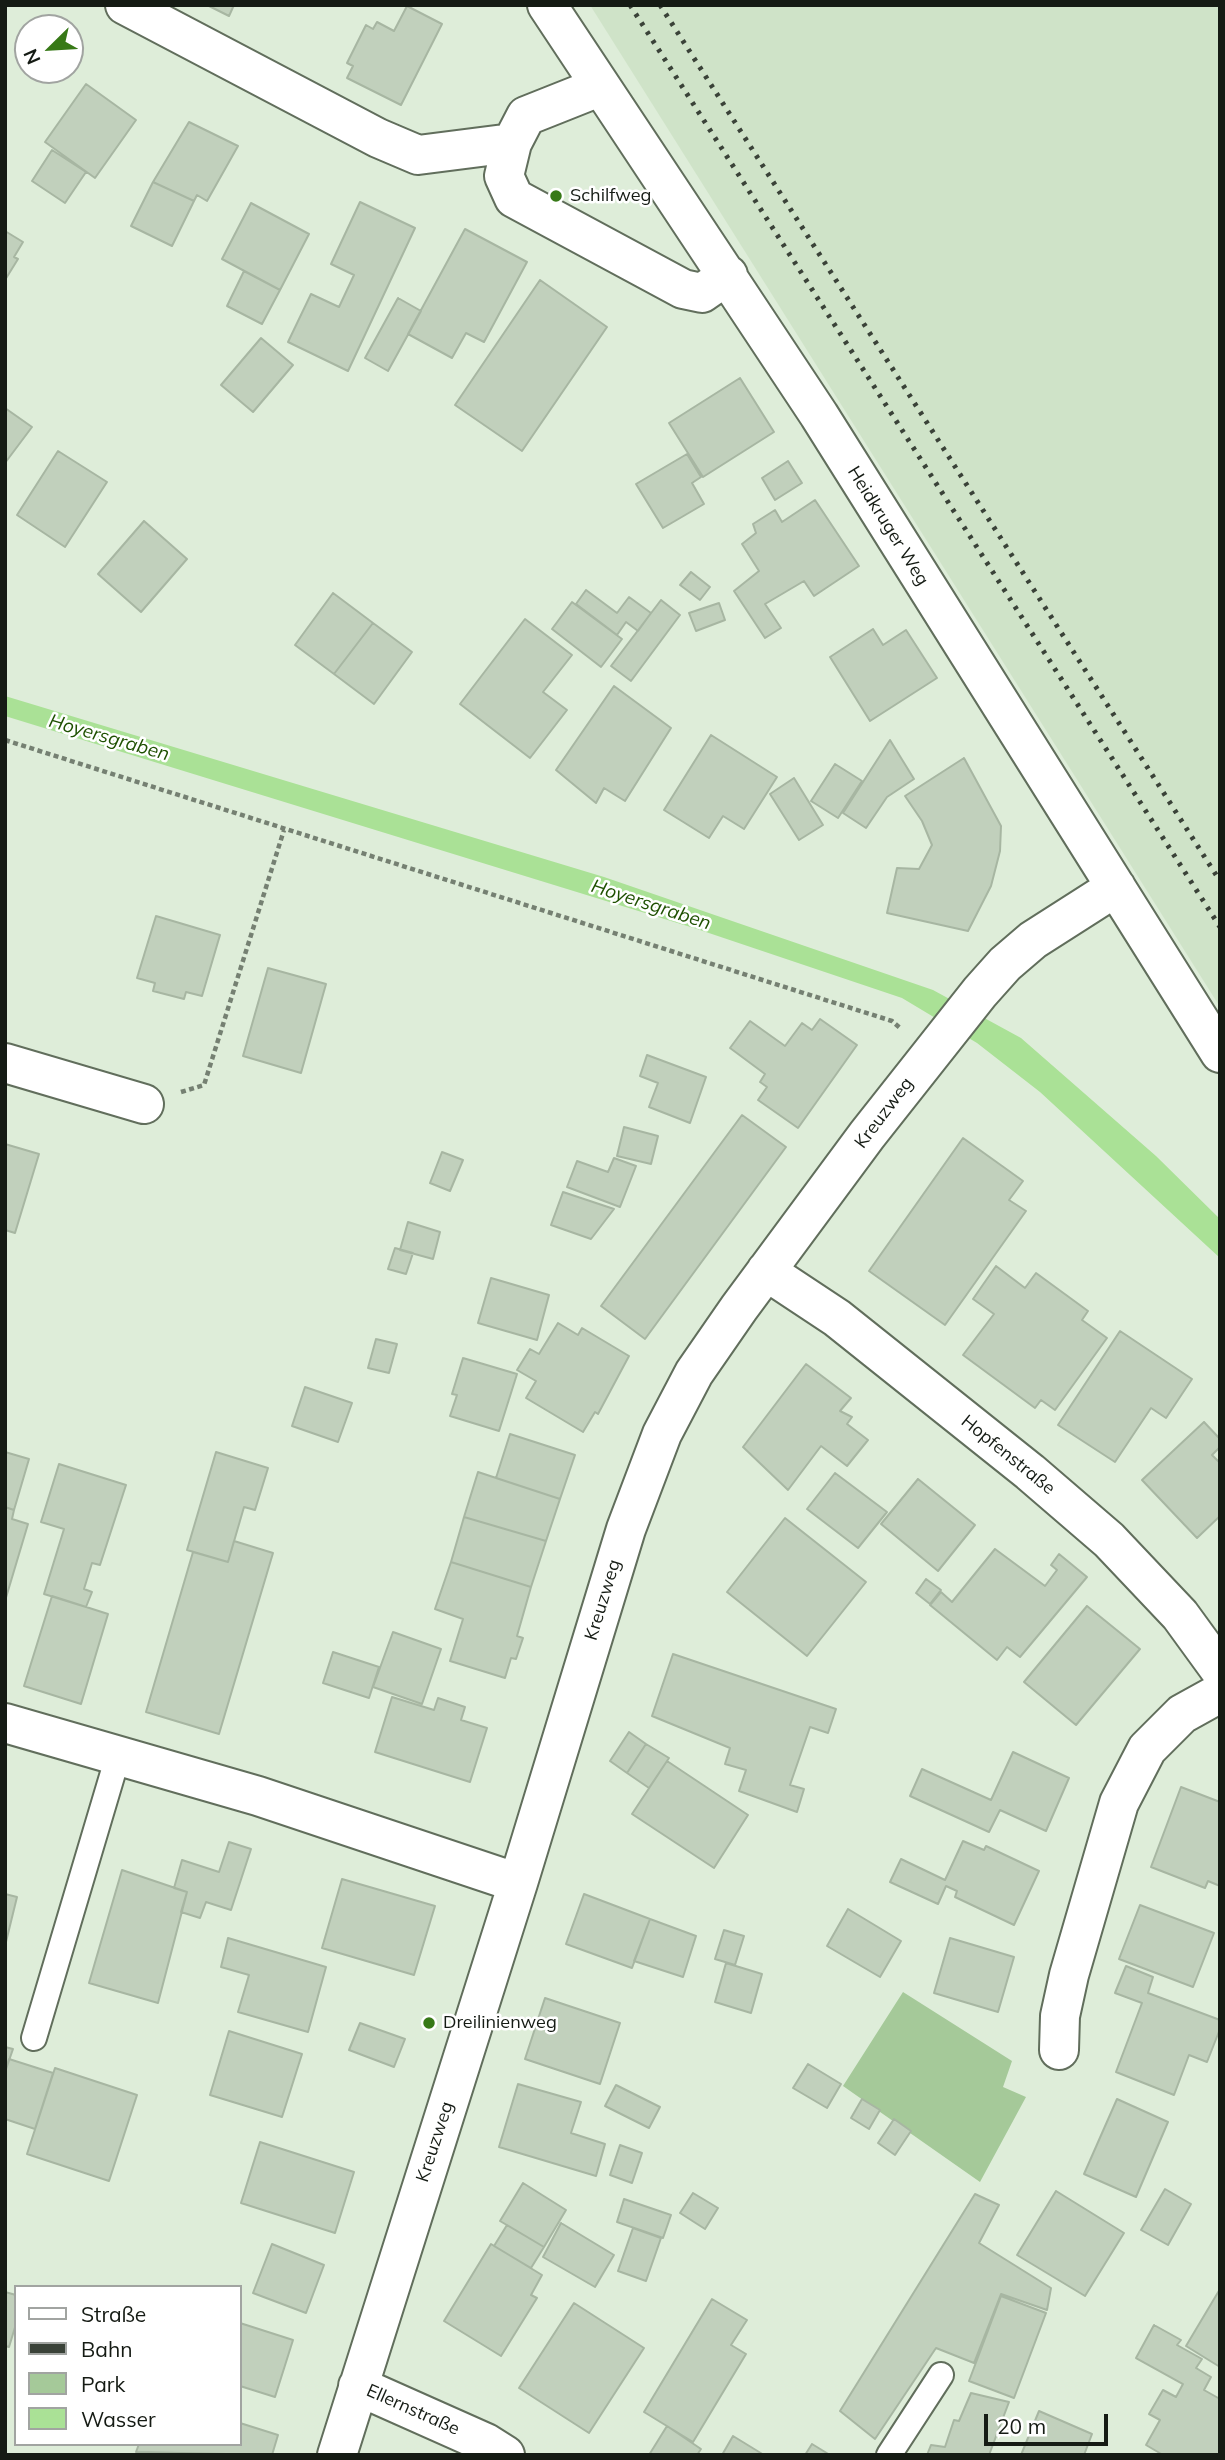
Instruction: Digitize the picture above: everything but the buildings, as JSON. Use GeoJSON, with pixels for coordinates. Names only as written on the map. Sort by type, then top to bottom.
{"type":"FeatureCollection","features":[{"type":"Feature","properties":{"kind":"street"},"geometry":{"type":"LineString","coordinates":[[125,5],[378,138],[418,155],[512,143]]}},
{"type":"Feature","properties":{"kind":"street","name":"Heidkruger Weg"},"geometry":{"type":"LineString","coordinates":[[547,5],[599,87],[727,275],[1220,1053]]}},
{"type":"Feature","properties":{"kind":"street"},"geometry":{"type":"LineString","coordinates":[[599,87],[526,116],[512,143],[504,176],[514,198],[683,289],[702,293],[727,275]]}},
{"type":"Feature","properties":{"kind":"street","name":"Kreuzweg"},"geometry":{"type":"LineString","coordinates":[[337,2455],[518,1883],[626,1529],[662,1434],[694,1373],[766,1271],[933,1048],[1004,964],[1033,940],[1116,887]]}},
{"type":"Feature","properties":{"kind":"street"},"geometry":{"type":"LineString","coordinates":[[5,1063],[144,1104]]}},
{"type":"Feature","properties":{"kind":"street","name":"Hopfenstraße"},"geometry":{"type":"LineString","coordinates":[[766,1271],[837,1318],[1031,1472],[1110,1540],[1180,1615],[1220,1670]]}},
{"type":"Feature","properties":{"kind":"street"},"geometry":{"type":"LineString","coordinates":[[1059,2050],[1060,2016],[1069,1975],[1119,1803],[1147,1749],[1182,1714],[1220,1693]]}},
{"type":"Feature","properties":{"kind":"street"},"geometry":{"type":"LineString","coordinates":[[5,1723],[258,1796],[518,1883]]}},
{"type":"Feature","properties":{"kind":"street","name":"Ellernstraße"},"geometry":{"type":"LineString","coordinates":[[358,2386],[486,2443],[505,2455]]}},
{"type":"Feature","properties":{"kind":"lane"},"geometry":{"type":"LineString","coordinates":[[34,2038],[118,1756]]}},
{"type":"Feature","properties":{"kind":"lane"},"geometry":{"type":"LineString","coordinates":[[889,2455],[941,2375]]}},
{"type":"Feature","properties":{"kind":"path"},"geometry":{"type":"LineString","coordinates":[[5,740],[892,1021],[933,1048]]}},
{"type":"Feature","properties":{"kind":"path"},"geometry":{"type":"LineString","coordinates":[[144,1104],[204,1085],[284,830]]}},
{"type":"Feature","properties":{"kind":"shaded area"},"geometry":{"type":"Polygon","coordinates":[[[590,5],[1220,5],[1220,1007],[859,433],[590,5]]]}},
{"type":"Feature","properties":{"kind":"green space"},"geometry":{"type":"Polygon","coordinates":[[[903,1992],[1012,2061],[1003,2087],[1026,2097],[980,2182],[843,2086],[903,1992]]]}},
{"type":"Feature","properties":{"kind":"water","name":"Hoyersgraben"},"geometry":{"type":"Polygon","coordinates":[[[5,696],[604,877],[933,990],[1021,1038],[1156,1156],[1220,1219],[1220,1258],[1040,1092],[977,1043],[902,998],[697,929],[5,716],[5,696]]]}},
{"type":"Feature","properties":{"kind":"railway"},"geometry":{"type":"LineString","coordinates":[[630,5],[1220,927]]}},
{"type":"Feature","properties":{"kind":"railway"},"geometry":{"type":"LineString","coordinates":[[660,5],[1220,881]]}},
{"type":"Feature","properties":{"kind":"place","name":"Schilfweg"},"geometry":{"type":"Point","coordinates":[556,196]}},
{"type":"Feature","properties":{"kind":"place","name":"Dreilinienweg"},"geometry":{"type":"Point","coordinates":[429,2023]}}]}
